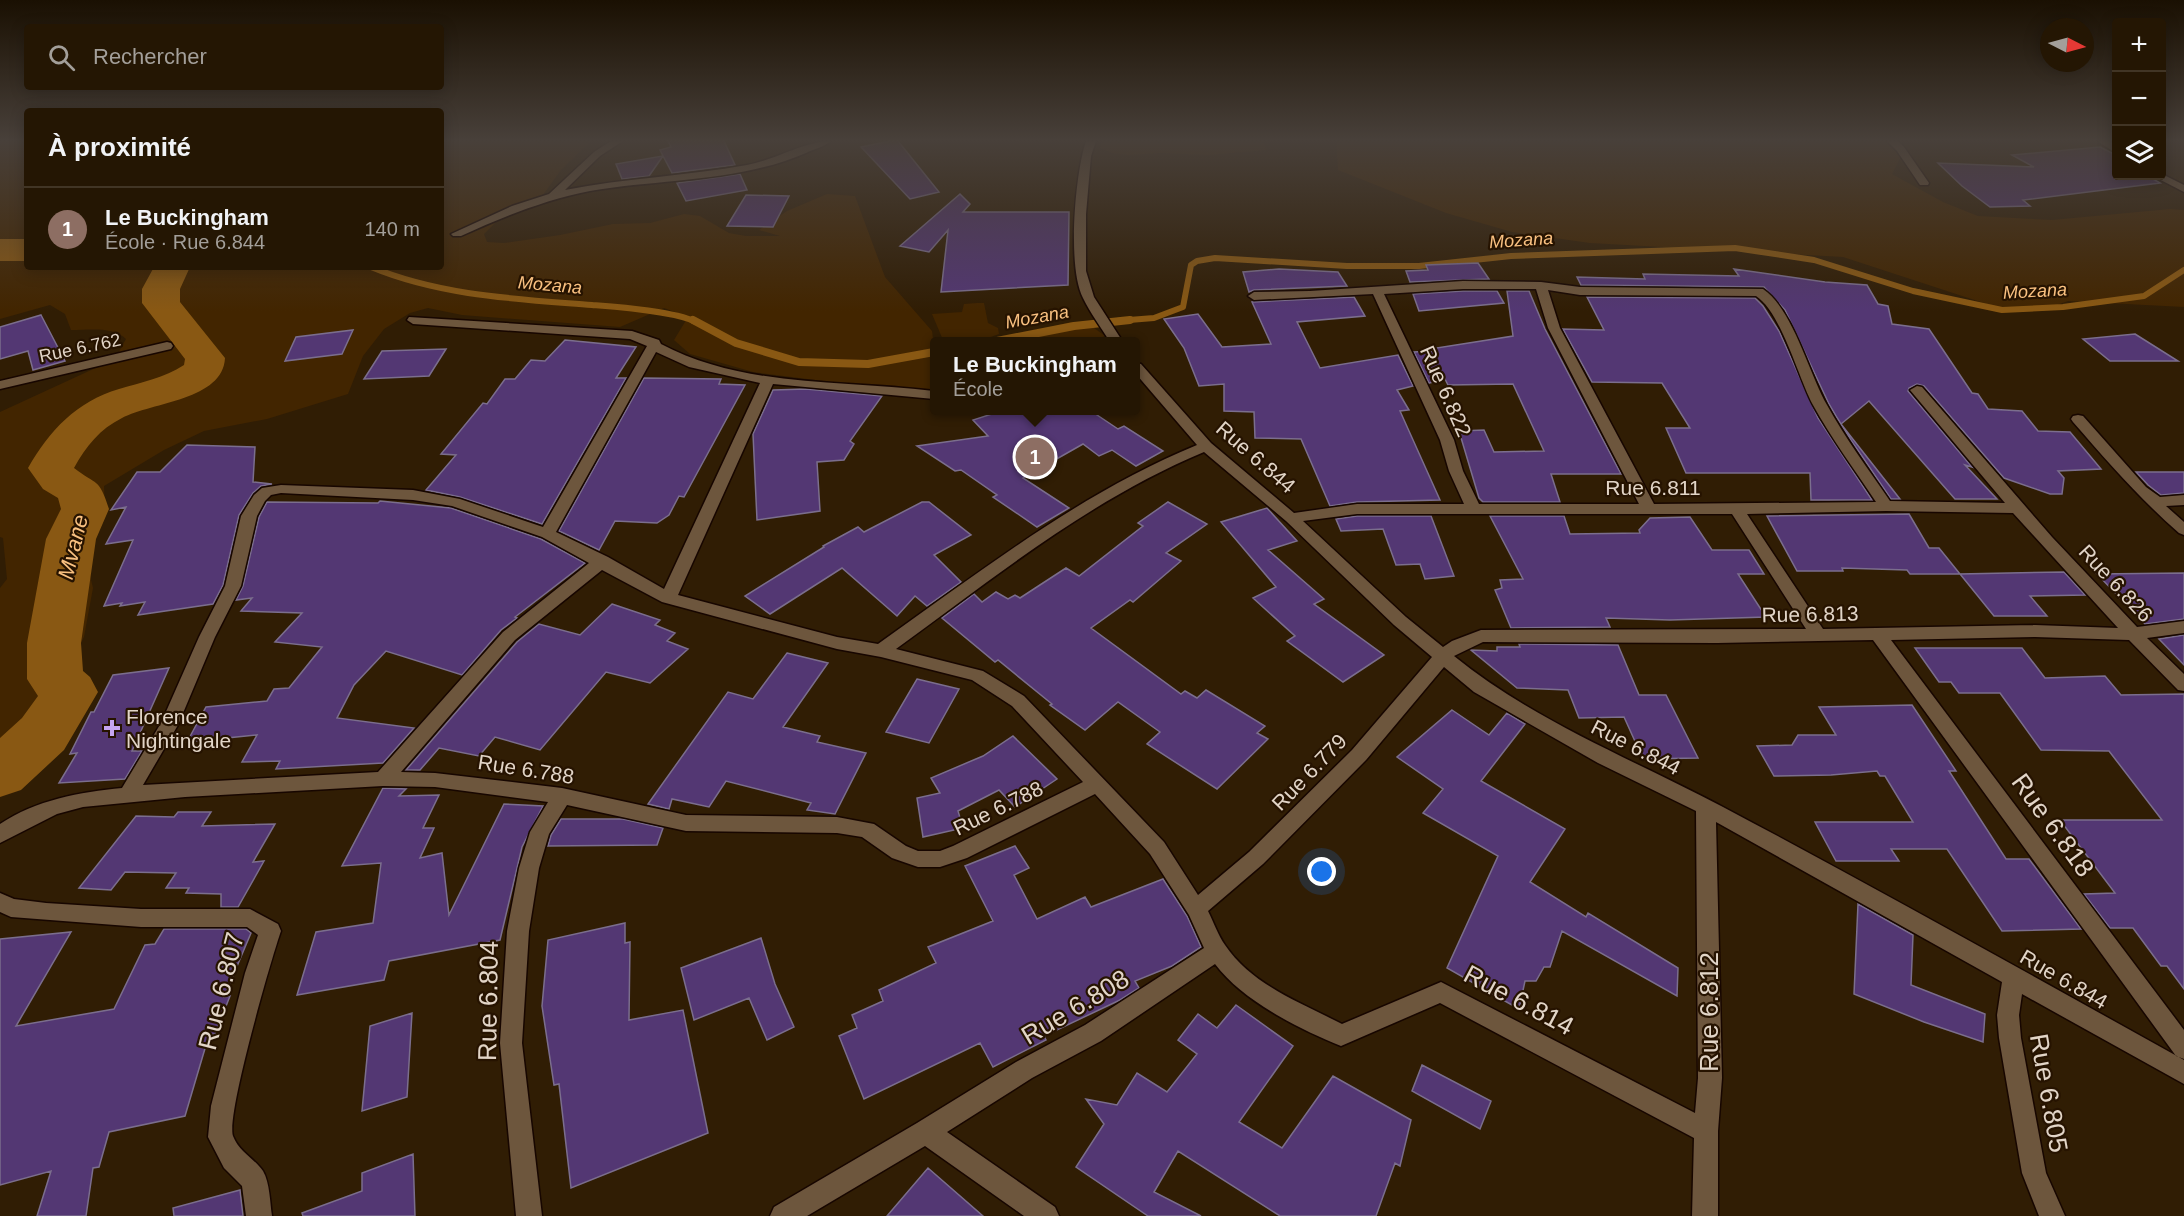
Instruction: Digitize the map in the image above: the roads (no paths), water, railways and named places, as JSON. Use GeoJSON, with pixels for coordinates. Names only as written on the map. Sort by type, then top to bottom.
{"type":"FeatureCollection","features":[{"type":"Feature","properties":{"kind":"street"},"geometry":{"type":"LineString","coordinates":[[457,234],[516,208],[548,198]]}},
{"type":"Feature","properties":{"kind":"street"},"geometry":{"type":"LineString","coordinates":[[1082,198],[1080,271],[1088,297],[1114,337]]}},
{"type":"Feature","properties":{"kind":"street"},"geometry":{"type":"LineString","coordinates":[[1254,296],[1463,285],[1541,286],[1580,291],[1759,292],[1765,294],[1789,335],[1821,405],[1886,506]]}},
{"type":"Feature","properties":{"kind":"street"},"geometry":{"type":"LineString","coordinates":[[1541,286],[1554,328],[1650,509]]}},
{"type":"Feature","properties":{"kind":"street","name":"Rue 6.822"},"geometry":{"type":"LineString","coordinates":[[1377,291],[1447,440],[1456,471],[1474,509]]}},
{"type":"Feature","properties":{"kind":"street"},"geometry":{"type":"LineString","coordinates":[[413,320],[612,332],[632,335],[655,344],[693,364],[768,380],[878,388],[930,394]]}},
{"type":"Feature","properties":{"kind":"street"},"geometry":{"type":"LineString","coordinates":[[547,534],[655,344]]}},
{"type":"Feature","properties":{"kind":"street","name":"Rue 6.762"},"geometry":{"type":"LineString","coordinates":[[0,385],[167,346]]}},
{"type":"Feature","properties":{"kind":"street","name":"Rue 6.844"},"geometry":{"type":"LineString","coordinates":[[1140,372],[1206,446],[1291,518],[1400,621],[1480,687],[1605,758],[1706,807],[1823,870],[2184,1073]]}},
{"type":"Feature","properties":{"kind":"street"},"geometry":{"type":"LineString","coordinates":[[668,598],[768,380]]}},
{"type":"Feature","properties":{"kind":"street","name":"Rue 6.826"},"geometry":{"type":"LineString","coordinates":[[1917,390],[2016,508],[2132,634],[2184,686]]}},
{"type":"Feature","properties":{"kind":"street"},"geometry":{"type":"LineString","coordinates":[[2078,419],[2124,473],[2184,530]]}},
{"type":"Feature","properties":{"kind":"street"},"geometry":{"type":"LineString","coordinates":[[881,651],[1053,527],[1143,475],[1206,446]]}},
{"type":"Feature","properties":{"kind":"street"},"geometry":{"type":"LineString","coordinates":[[128,794],[169,725],[207,637],[233,586],[249,516],[259,498],[267,491],[281,489],[391,493],[455,502],[547,534],[602,561],[668,598],[837,643],[881,651],[977,675],[1018,701],[1157,848],[1196,909],[1217,951]]}},
{"type":"Feature","properties":{"kind":"street"},"geometry":{"type":"LineString","coordinates":[[2157,502],[2184,500]]}},
{"type":"Feature","properties":{"kind":"street","name":"Rue 6.811"},"geometry":{"type":"LineString","coordinates":[[1291,518],[1357,509],[1800,509],[1886,506],[2016,508]]}},
{"type":"Feature","properties":{"kind":"street"},"geometry":{"type":"LineString","coordinates":[[1736,508],[1819,636]]}},
{"type":"Feature","properties":{"kind":"street"},"geometry":{"type":"LineString","coordinates":[[383,779],[509,636],[602,561]]}},
{"type":"Feature","properties":{"kind":"street","name":"Rue 6.813"},"geometry":{"type":"LineString","coordinates":[[1442,656],[1458,645],[1481,636],[1819,636],[1982,631],[2132,634],[2184,627]]}},
{"type":"Feature","properties":{"kind":"street","name":"Rue 6.818"},"geometry":{"type":"LineString","coordinates":[[1878,635],[2184,1048]]}},
{"type":"Feature","properties":{"kind":"street","name":"Rue 6.779"},"geometry":{"type":"LineString","coordinates":[[1196,909],[1256,858],[1359,755],[1428,676],[1442,656]]}},
{"type":"Feature","properties":{"kind":"street","name":"Rue 6.788"},"geometry":{"type":"LineString","coordinates":[[0,835],[13,826],[52,808],[83,800],[128,794],[383,779],[445,780],[562,796],[686,823],[837,825],[857,828],[867,830],[899,852],[918,859],[939,859],[960,852],[1097,784]]}},
{"type":"Feature","properties":{"kind":"street","name":"Rue 6.804"},"geometry":{"type":"LineString","coordinates":[[529,1216],[512,1043],[518,931],[529,868],[540,832],[562,796]]}},
{"type":"Feature","properties":{"kind":"street","name":"Rue 6.812"},"geometry":{"type":"LineString","coordinates":[[1705,1216],[1706,1131],[1710,1078],[1706,807]]}},
{"type":"Feature","properties":{"kind":"street","name":"Rue 6.807"},"geometry":{"type":"LineString","coordinates":[[0,902],[11,908],[46,912],[141,918],[250,918],[270,931],[256,973],[222,1106],[220,1137],[233,1159],[254,1180],[259,1216]]}},
{"type":"Feature","properties":{"kind":"street","name":"Rue 6.814"},"geometry":{"type":"LineString","coordinates":[[1217,951],[1228,968],[1245,982],[1282,1005],[1341,1035],[1441,992],[1706,1131]]}},
{"type":"Feature","properties":{"kind":"street","name":"Rue 6.808"},"geometry":{"type":"LineString","coordinates":[[783,1216],[926,1132],[1024,1070],[1093,1033],[1217,951]]}},
{"type":"Feature","properties":{"kind":"street","name":"Rue 6.805"},"geometry":{"type":"LineString","coordinates":[[2014,977],[2008,1015],[2010,1038],[2034,1173],[2052,1216]]}},
{"type":"Feature","properties":{"kind":"street"},"geometry":{"type":"LineString","coordinates":[[926,1132],[1046,1216]]}},
{"type":"Feature","properties":{"kind":"waterway","name":"Mozana"},"geometry":{"type":"LineString","coordinates":[[1104,322],[1154,318],[1183,307],[1191,265],[1197,261],[1215,258],[1347,266],[1419,266],[1511,256],[1735,248],[1814,260],[1913,291],[2002,310],[2063,307],[2144,296],[2184,270]]}},
{"type":"Feature","properties":{"kind":"waterway","name":"Mvane"},"geometry":{"type":"LineString","coordinates":[[0,250],[24,250]]}},
{"type":"Feature","properties":{"kind":"waterway","name":"Mvane"},"geometry":{"type":"LineString","coordinates":[[0,773],[43,734],[70,692],[55,679],[54,643],[71,539],[85,509],[80,491],[59,479],[51,468],[75,432],[95,415],[120,403],[180,384],[204,370],[205,358],[161,303],[161,289],[170,270]]}},
{"type":"Feature","properties":{"kind":"waterway","name":"Mozana"},"geometry":{"type":"LineString","coordinates":[[379,270],[425,284],[480,295],[645,310],[696,322]]}},
{"type":"Feature","properties":{"kind":"waterway","name":"Mozana"},"geometry":{"type":"LineString","coordinates":[[693,320],[736,343],[799,362],[868,364],[930,353]]}},
{"type":"Feature","properties":{"kind":"waterway","name":"Mozana"},"geometry":{"type":"LineString","coordinates":[[1018,337],[1074,326],[1130,320]]}},
{"type":"Feature","properties":{"kind":"place","name":"Le Buckingham"},"geometry":{"type":"Point","coordinates":[1035,457]}},
{"type":"Feature","properties":{"kind":"place","name":"Florence Nightingale"},"geometry":{"type":"Point","coordinates":[112,728]}}]}
